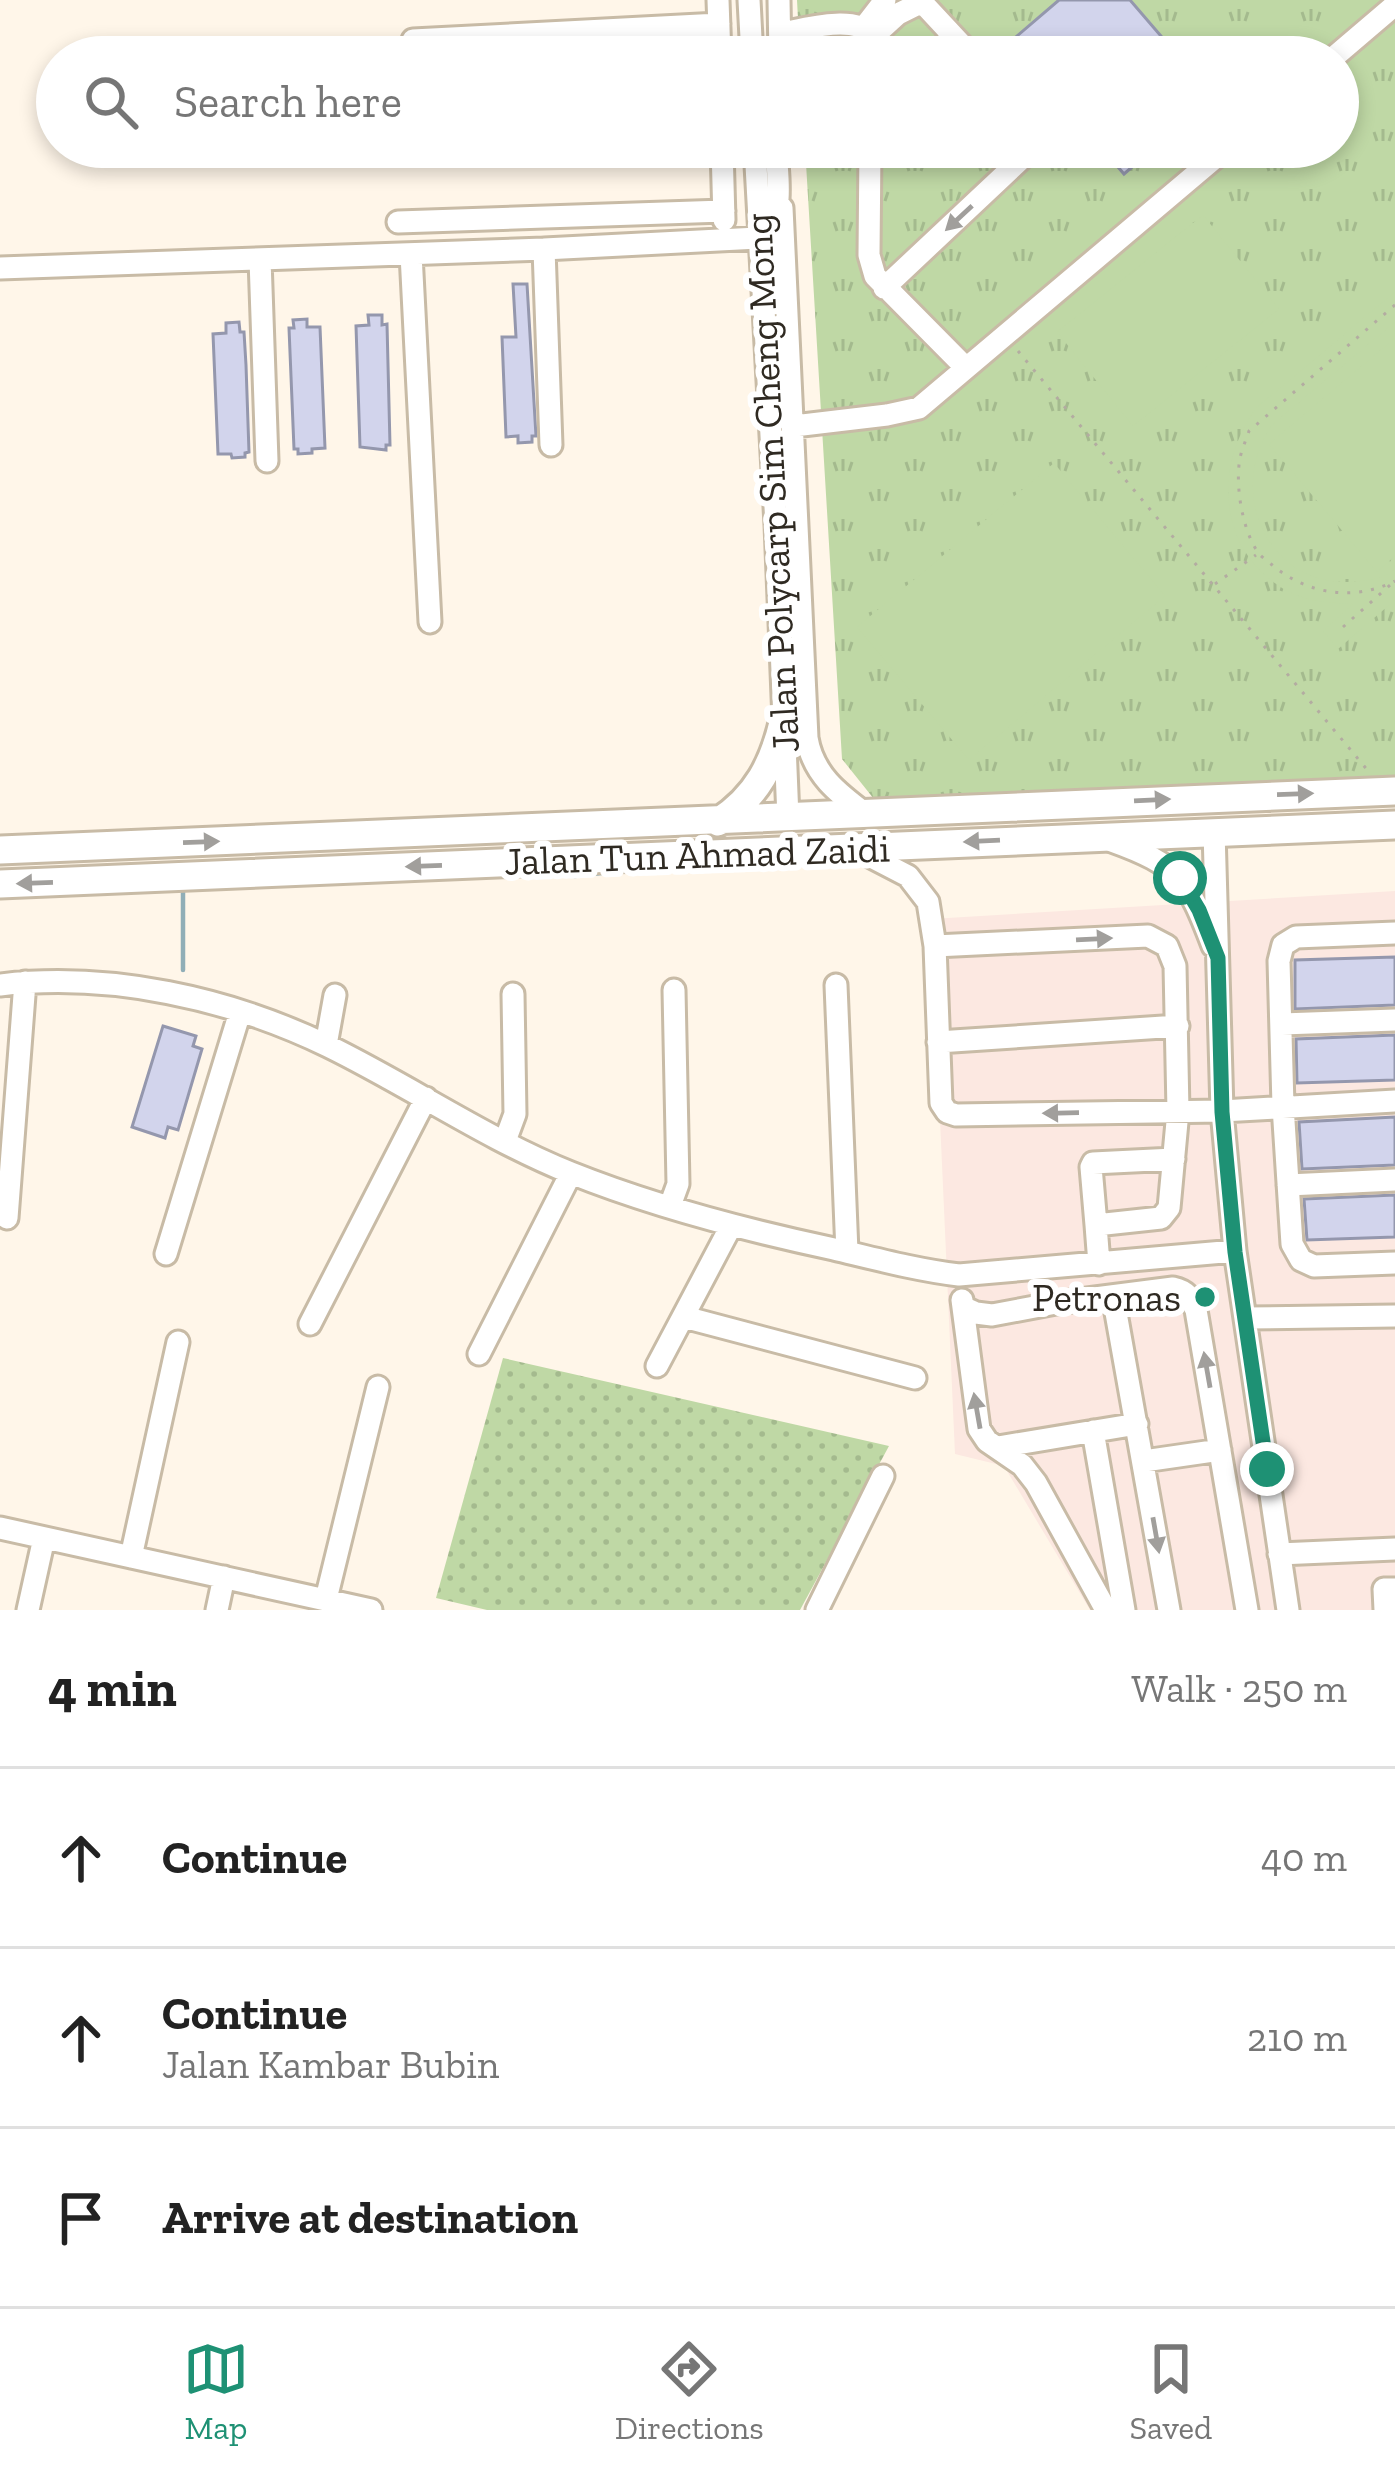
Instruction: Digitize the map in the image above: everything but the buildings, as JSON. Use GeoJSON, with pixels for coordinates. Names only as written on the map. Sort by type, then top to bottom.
{"type":"FeatureCollection","features":[{"type":"Feature","properties":{"kind":"main road"},"geometry":{"type":"LineString","coordinates":[[718,822],[746,800],[761,780],[776,753],[784,719]]}},
{"type":"Feature","properties":{"kind":"main road","name":"Jalan Tun Ahmad Zaidi"},"geometry":{"type":"LineString","coordinates":[[0,850],[1390,791]]}},
{"type":"Feature","properties":{"kind":"main road","name":"Jalan Tun Ahmad Zaidi"},"geometry":{"type":"LineString","coordinates":[[0,884],[1395,824]]}},
{"type":"Feature","properties":{"kind":"street"},"geometry":{"type":"LineString","coordinates":[[718,0],[719,36]]}},
{"type":"Feature","properties":{"kind":"street"},"geometry":{"type":"LineString","coordinates":[[749,0],[751,36]]}},
{"type":"Feature","properties":{"kind":"street"},"geometry":{"type":"LineString","coordinates":[[779,0],[780,33],[842,24],[866,36]]}},
{"type":"Feature","properties":{"kind":"street"},"geometry":{"type":"LineString","coordinates":[[873,36],[885,0]]}},
{"type":"Feature","properties":{"kind":"street"},"geometry":{"type":"LineString","coordinates":[[875,36],[898,14],[921,1],[953,36]]}},
{"type":"Feature","properties":{"kind":"street"},"geometry":{"type":"LineString","coordinates":[[1359,36],[1395,5]]}},
{"type":"Feature","properties":{"kind":"street"},"geometry":{"type":"LineString","coordinates":[[485,36],[719,23]]}},
{"type":"Feature","properties":{"kind":"street"},"geometry":{"type":"LineString","coordinates":[[723,168],[726,238]]}},
{"type":"Feature","properties":{"kind":"street","name":"Jalan Polycarp Sim Cheng Mong"},"geometry":{"type":"LineString","coordinates":[[756,168],[788,818]]}},
{"type":"Feature","properties":{"kind":"street"},"geometry":{"type":"LineString","coordinates":[[0,268],[758,238],[778,214],[778,168]]}},
{"type":"Feature","properties":{"kind":"street","name":"Jalan Polycarp Sim Cheng Mong"},"geometry":{"type":"LineString","coordinates":[[779,168],[809,750],[833,790],[867,815]]}},
{"type":"Feature","properties":{"kind":"street"},"geometry":{"type":"LineString","coordinates":[[870,168],[869,255],[875,276],[967,368]]}},
{"type":"Feature","properties":{"kind":"street"},"geometry":{"type":"LineString","coordinates":[[884,288],[1012,168]]}},
{"type":"Feature","properties":{"kind":"street"},"geometry":{"type":"LineString","coordinates":[[776,525],[783,458],[794,426],[920,408],[1203,168]]}},
{"type":"Feature","properties":{"kind":"street"},"geometry":{"type":"LineString","coordinates":[[398,222],[724,211]]}},
{"type":"Feature","properties":{"kind":"street"},"geometry":{"type":"LineString","coordinates":[[476,220],[477,252]]}},
{"type":"Feature","properties":{"kind":"street"},"geometry":{"type":"LineString","coordinates":[[758,238],[778,260],[787,301]]}},
{"type":"Feature","properties":{"kind":"street"},"geometry":{"type":"LineString","coordinates":[[544,249],[551,445]]}},
{"type":"Feature","properties":{"kind":"street"},"geometry":{"type":"LineString","coordinates":[[411,254],[430,622]]}},
{"type":"Feature","properties":{"kind":"street"},"geometry":{"type":"LineString","coordinates":[[260,260],[267,461]]}},
{"type":"Feature","properties":{"kind":"street"},"geometry":{"type":"LineString","coordinates":[[1214,831],[1222,1112],[1235,1252],[1288,1610]]}},
{"type":"Feature","properties":{"kind":"street"},"geometry":{"type":"LineString","coordinates":[[1099,836],[1164,864],[1180,878],[1218,958]]}},
{"type":"Feature","properties":{"kind":"street"},"geometry":{"type":"LineString","coordinates":[[854,848],[908,876],[928,902],[935,946],[941,1103],[946,1112],[1222,1112],[1395,1101]]}},
{"type":"Feature","properties":{"kind":"street"},"geometry":{"type":"LineString","coordinates":[[1395,933],[1296,937],[1283,945],[1279,961],[1292,1244],[1301,1260],[1314,1267],[1395,1263]]}},
{"type":"Feature","properties":{"kind":"street"},"geometry":{"type":"LineString","coordinates":[[935,946],[1148,936],[1166,946],[1174,966],[1178,1026],[1178,1111],[1169,1208],[1161,1217],[1096,1225]]}},
{"type":"Feature","properties":{"kind":"street"},"geometry":{"type":"LineString","coordinates":[[7,1218],[25,982]]}},
{"type":"Feature","properties":{"kind":"street"},"geometry":{"type":"LineString","coordinates":[[0,985],[76,982],[143,988],[240,1012],[326,1045],[572,1173],[731,1226],[925,1270],[959,1275],[1235,1252]]}},
{"type":"Feature","properties":{"kind":"street"},"geometry":{"type":"LineString","coordinates":[[836,985],[847,1252]]}},
{"type":"Feature","properties":{"kind":"street"},"geometry":{"type":"LineString","coordinates":[[670,1206],[679,1184],[674,990]]}},
{"type":"Feature","properties":{"kind":"street"},"geometry":{"type":"LineString","coordinates":[[505,1142],[515,1114],[514,994]]}},
{"type":"Feature","properties":{"kind":"street"},"geometry":{"type":"LineString","coordinates":[[326,1045],[335,995]]}},
{"type":"Feature","properties":{"kind":"street"},"geometry":{"type":"LineString","coordinates":[[166,1254],[240,1012]]}},
{"type":"Feature","properties":{"kind":"street"},"geometry":{"type":"LineString","coordinates":[[1282,1024],[1395,1020]]}},
{"type":"Feature","properties":{"kind":"street"},"geometry":{"type":"LineString","coordinates":[[938,1042],[1178,1026]]}},
{"type":"Feature","properties":{"kind":"street"},"geometry":{"type":"LineString","coordinates":[[310,1324],[426,1098]]}},
{"type":"Feature","properties":{"kind":"street"},"geometry":{"type":"LineString","coordinates":[[1099,1264],[1090,1167],[1093,1163],[1174,1159]]}},
{"type":"Feature","properties":{"kind":"street"},"geometry":{"type":"LineString","coordinates":[[479,1354],[572,1173]]}},
{"type":"Feature","properties":{"kind":"street"},"geometry":{"type":"LineString","coordinates":[[1288,1184],[1395,1180]]}},
{"type":"Feature","properties":{"kind":"street"},"geometry":{"type":"LineString","coordinates":[[657,1366],[731,1226]]}},
{"type":"Feature","properties":{"kind":"street"},"geometry":{"type":"LineString","coordinates":[[959,1275],[979,1429],[1036,1483],[1106,1610]]}},
{"type":"Feature","properties":{"kind":"street"},"geometry":{"type":"LineString","coordinates":[[963,1307],[985,1315],[1172,1288],[1185,1291],[1196,1310],[1246,1608],[1222,1610]]}},
{"type":"Feature","properties":{"kind":"street"},"geometry":{"type":"LineString","coordinates":[[1113,1296],[1169,1610]]}},
{"type":"Feature","properties":{"kind":"street"},"geometry":{"type":"LineString","coordinates":[[971,1362],[980,1336],[997,1314]]}},
{"type":"Feature","properties":{"kind":"street"},"geometry":{"type":"LineString","coordinates":[[1246,1318],[1395,1316]]}},
{"type":"Feature","properties":{"kind":"street"},"geometry":{"type":"LineString","coordinates":[[683,1317],[915,1378]]}},
{"type":"Feature","properties":{"kind":"street"},"geometry":{"type":"LineString","coordinates":[[131,1557],[178,1342]]}},
{"type":"Feature","properties":{"kind":"street"},"geometry":{"type":"LineString","coordinates":[[326,1599],[378,1387]]}},
{"type":"Feature","properties":{"kind":"street"},"geometry":{"type":"LineString","coordinates":[[998,1447],[1137,1424]]}},
{"type":"Feature","properties":{"kind":"street"},"geometry":{"type":"LineString","coordinates":[[1093,1431],[1124,1610]]}},
{"type":"Feature","properties":{"kind":"street"},"geometry":{"type":"LineString","coordinates":[[1144,1462],[1220,1450]]}},
{"type":"Feature","properties":{"kind":"street"},"geometry":{"type":"LineString","coordinates":[[1230,1508],[1267,1469]]}},
{"type":"Feature","properties":{"kind":"street"},"geometry":{"type":"LineString","coordinates":[[817,1610],[883,1476]]}},
{"type":"Feature","properties":{"kind":"street"},"geometry":{"type":"LineString","coordinates":[[0,1528],[371,1610]]}},
{"type":"Feature","properties":{"kind":"street"},"geometry":{"type":"LineString","coordinates":[[28,1610],[44,1538]]}},
{"type":"Feature","properties":{"kind":"street"},"geometry":{"type":"LineString","coordinates":[[1279,1554],[1395,1549]]}},
{"type":"Feature","properties":{"kind":"street"},"geometry":{"type":"LineString","coordinates":[[217,1610],[224,1577]]}},
{"type":"Feature","properties":{"kind":"street"},"geometry":{"type":"LineString","coordinates":[[1385,1610],[1384,1589],[1395,1589]]}},
{"type":"Feature","properties":{"kind":"path"},"geometry":{"type":"LineString","coordinates":[[1393,583],[1358,592],[1323,592],[1288,579],[1258,553],[1239,487],[1240,460],[1249,431],[1395,304]]}},
{"type":"Feature","properties":{"kind":"path"},"geometry":{"type":"LineString","coordinates":[[1005,335],[1390,791]]}},
{"type":"Feature","properties":{"kind":"path"},"geometry":{"type":"LineString","coordinates":[[1213,585],[1258,553]]}},
{"type":"Feature","properties":{"kind":"path"},"geometry":{"type":"LineString","coordinates":[[1343,628],[1393,583]]}},
{"type":"Feature","properties":{"kind":"shaded area"},"geometry":{"type":"Polygon","coordinates":[[[1395,891],[1395,1610],[1090,1610],[1004,1466],[955,1454],[931,919],[1395,891]]]}},
{"type":"Feature","properties":{"kind":"green space"},"geometry":{"type":"Polygon","coordinates":[[[797,0],[1395,0],[1395,777],[874,799],[842,759],[806,168],[1359,168],[1359,36],[799,36],[797,0]]]}},
{"type":"Feature","properties":{"kind":"green space"},"geometry":{"type":"Polygon","coordinates":[[[1203,215],[1279,309],[1133,426],[1057,332],[1203,215]]]}},
{"type":"Feature","properties":{"kind":"green space"},"geometry":{"type":"Polygon","coordinates":[[[1395,292],[1395,322],[1272,425],[1258,452],[1253,480],[1255,508],[1265,533],[1280,555],[1302,571],[1329,581],[1360,581],[1383,577],[1395,569],[1395,600],[1338,649],[1323,631],[1353,604],[1289,592],[1265,576],[1248,556],[1230,508],[1233,456],[1257,407],[1395,292]]]}},
{"type":"Feature","properties":{"kind":"green space"},"geometry":{"type":"Polygon","coordinates":[[[1395,338],[1395,556],[1377,572],[1269,444],[1395,338]]]}},
{"type":"Feature","properties":{"kind":"green space"},"geometry":{"type":"Polygon","coordinates":[[[1054,463],[1165,596],[969,760],[857,627],[1054,463]]]}},
{"type":"Feature","properties":{"kind":"green space"},"geometry":{"type":"Polygon","coordinates":[[[503,1358],[889,1446],[800,1610],[487,1610],[436,1598],[503,1358]]]}},
{"type":"Feature","properties":{"kind":"waterway"},"geometry":{"type":"LineString","coordinates":[[559,873],[619,871]]}},
{"type":"Feature","properties":{"kind":"waterway"},"geometry":{"type":"LineString","coordinates":[[183,886],[183,970]]}},
{"type":"Feature","properties":{"kind":"place","name":"Petronas"},"geometry":{"type":"Point","coordinates":[1205,1297]}},
{"type":"Feature","properties":{"kind":"route"},"geometry":{"type":"LineString","coordinates":[[1180,878],[1218,958],[1222,1112],[1235,1252],[1267,1469]]}}]}
